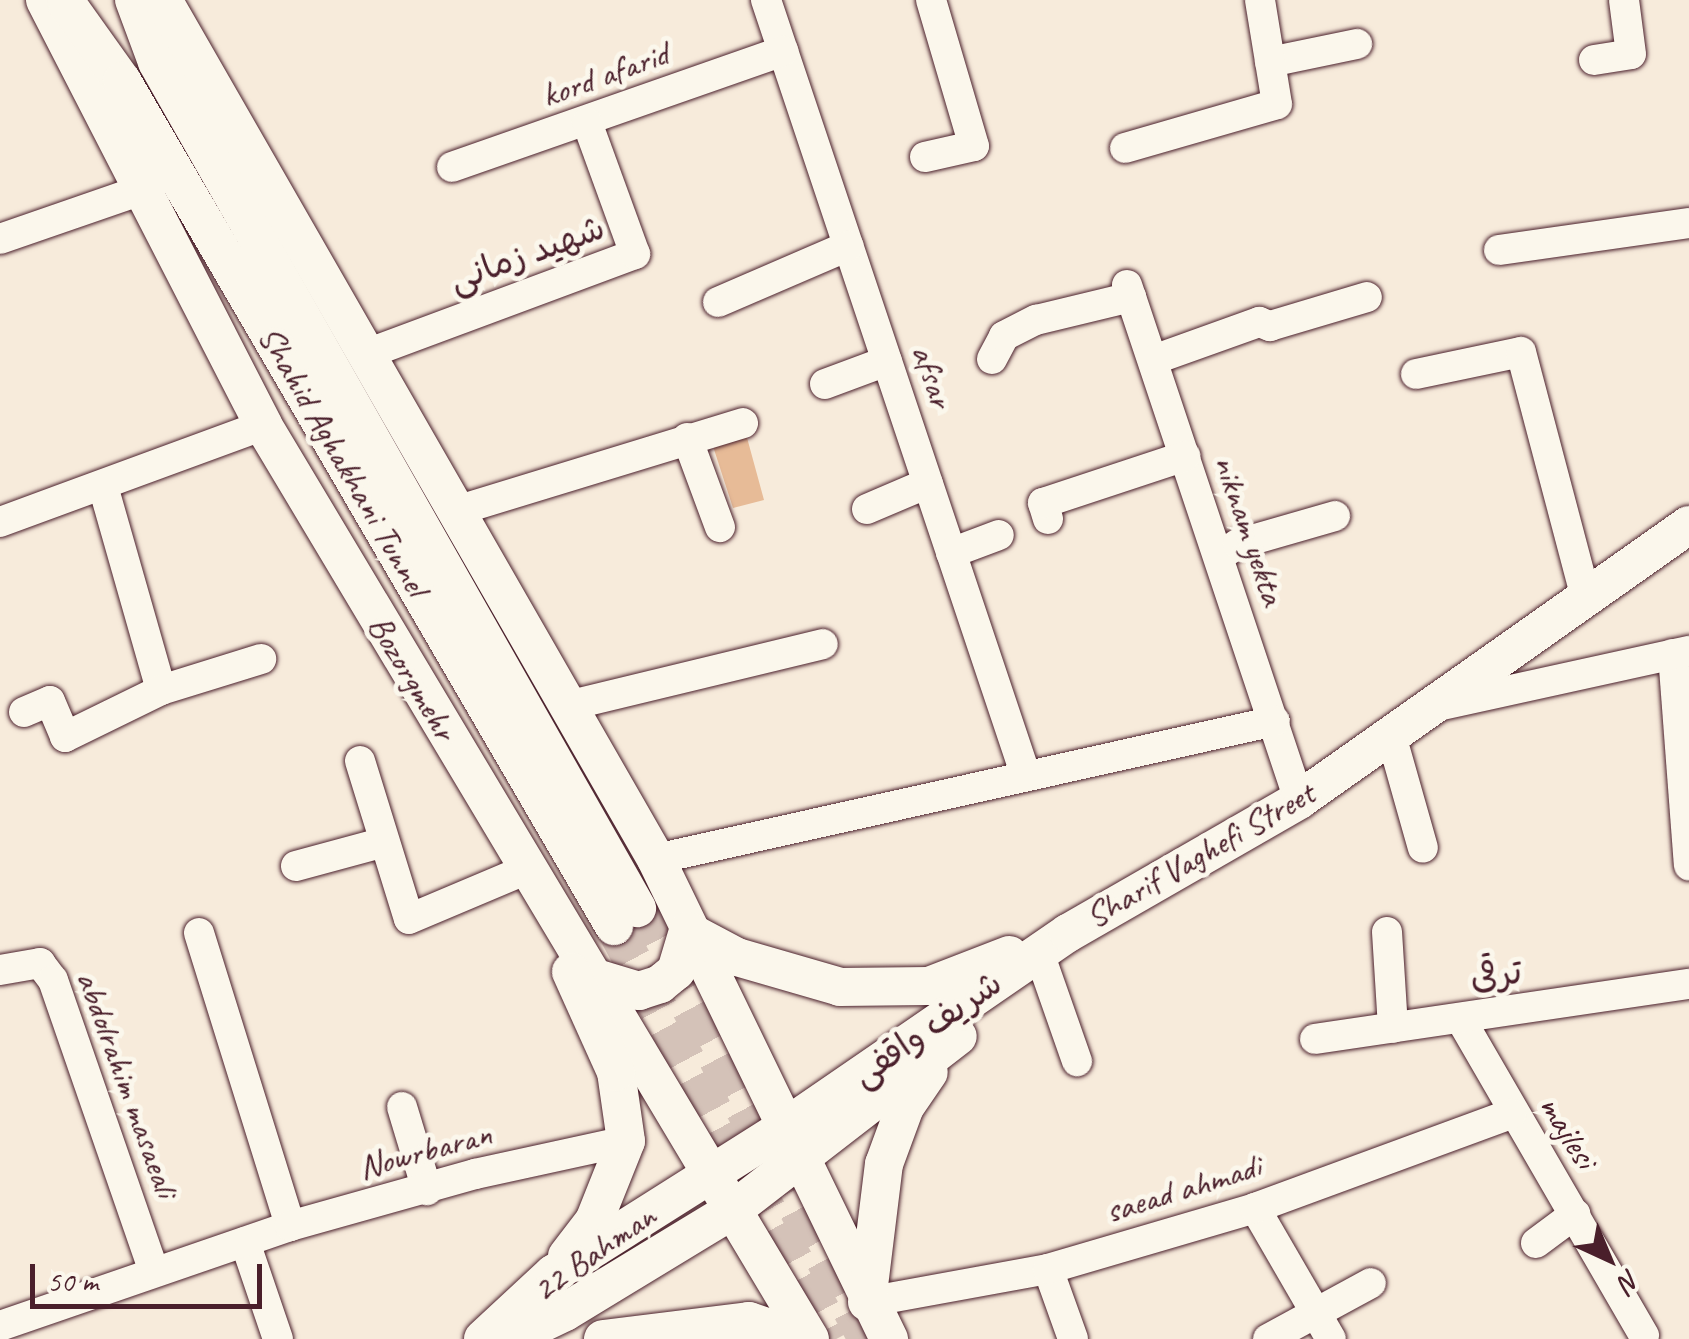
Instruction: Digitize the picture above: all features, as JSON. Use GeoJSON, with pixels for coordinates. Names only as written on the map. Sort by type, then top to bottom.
{"type":"FeatureCollection","features":[{"type":"Feature","properties":{"kind":"main road","name":"Bozorgmehr"},"geometry":{"type":"LineString","coordinates":[[45,0],[139,191],[262,425],[525,870],[600,978],[810,1339]]}},
{"type":"Feature","properties":{"kind":"main road","name":"Shahid Aghakhani Tunnel"},"geometry":{"type":"LineString","coordinates":[[64,0],[122,81],[626,917],[157,62],[134,0]]}},
{"type":"Feature","properties":{"kind":"main road"},"geometry":{"type":"LineString","coordinates":[[163,0],[370,353],[656,859],[787,1126],[867,1302],[889,1339]]}},
{"type":"Feature","properties":{"kind":"main road","name":"Sharif Vaghefi Street"},"geometry":{"type":"LineString","coordinates":[[732,1210],[803,1160],[1044,967],[1068,933],[1299,800],[1689,525]]}},
{"type":"Feature","properties":{"kind":"main road"},"geometry":{"type":"LineString","coordinates":[[525,870],[616,1072],[626,1141],[594,1221],[553,1274]]}},
{"type":"Feature","properties":{"kind":"main road"},"geometry":{"type":"LineString","coordinates":[[688,930],[737,957],[840,987],[929,986],[1068,933]]}},
{"type":"Feature","properties":{"kind":"main road"},"geometry":{"type":"LineString","coordinates":[[600,978],[639,991],[660,984],[681,961],[688,930]]}},
{"type":"Feature","properties":{"kind":"main road","name":"شریف واقفی"},"geometry":{"type":"LineString","coordinates":[[712,1174],[1068,933]]}},
{"type":"Feature","properties":{"kind":"main road"},"geometry":{"type":"LineString","coordinates":[[867,1302],[884,1164],[905,1107],[947,1044]]}},
{"type":"Feature","properties":{"kind":"main road","name":"22 Bahman"},"geometry":{"type":"LineString","coordinates":[[483,1339],[553,1274],[712,1174]]}},
{"type":"Feature","properties":{"kind":"main road","name":"22 Bahman"},"geometry":{"type":"LineString","coordinates":[[509,1339],[565,1312],[732,1210]]}},
{"type":"Feature","properties":{"kind":"main road"},"geometry":{"type":"LineString","coordinates":[[603,1339],[749,1321],[802,1339]]}},
{"type":"Feature","properties":{"kind":"street","name":"afsar"},"geometry":{"type":"LineString","coordinates":[[766,0],[1026,776]]}},
{"type":"Feature","properties":{"kind":"street"},"geometry":{"type":"LineString","coordinates":[[925,158],[974,146],[931,0]]}},
{"type":"Feature","properties":{"kind":"street"},"geometry":{"type":"LineString","coordinates":[[1124,148],[1277,104],[1260,0]]}},
{"type":"Feature","properties":{"kind":"street"},"geometry":{"type":"LineString","coordinates":[[1594,60],[1631,54],[1624,0]]}},
{"type":"Feature","properties":{"kind":"street"},"geometry":{"type":"LineString","coordinates":[[1270,62],[1357,44]]}},
{"type":"Feature","properties":{"kind":"street","name":"kord afarid"},"geometry":{"type":"LineString","coordinates":[[452,167],[783,50]]}},
{"type":"Feature","properties":{"kind":"street","name":"شهید زمانی"},"geometry":{"type":"LineString","coordinates":[[370,353],[635,254],[588,122]]}},
{"type":"Feature","properties":{"kind":"street"},"geometry":{"type":"LineString","coordinates":[[0,239],[139,191]]}},
{"type":"Feature","properties":{"kind":"street"},"geometry":{"type":"LineString","coordinates":[[1499,250],[1689,222]]}},
{"type":"Feature","properties":{"kind":"street"},"geometry":{"type":"LineString","coordinates":[[718,302],[848,246]]}},
{"type":"Feature","properties":{"kind":"street","name":"niknam yekta"},"geometry":{"type":"LineString","coordinates":[[992,359],[1004,336],[1033,310],[1129,291],[1299,800]]}},
{"type":"Feature","properties":{"kind":"street"},"geometry":{"type":"LineString","coordinates":[[1152,360],[1259,322],[1270,326],[1367,296]]}},
{"type":"Feature","properties":{"kind":"street"},"geometry":{"type":"LineString","coordinates":[[1416,374],[1521,352],[1586,598]]}},
{"type":"Feature","properties":{"kind":"street"},"geometry":{"type":"LineString","coordinates":[[825,384],[887,361]]}},
{"type":"Feature","properties":{"kind":"street"},"geometry":{"type":"LineString","coordinates":[[458,510],[743,423]]}},
{"type":"Feature","properties":{"kind":"street"},"geometry":{"type":"LineString","coordinates":[[0,522],[262,425]]}},
{"type":"Feature","properties":{"kind":"street"},"geometry":{"type":"LineString","coordinates":[[687,438],[720,526]]}},
{"type":"Feature","properties":{"kind":"street"},"geometry":{"type":"LineString","coordinates":[[1048,520],[1043,503],[1184,456]]}},
{"type":"Feature","properties":{"kind":"street"},"geometry":{"type":"LineString","coordinates":[[867,509],[928,483]]}},
{"type":"Feature","properties":{"kind":"street"},"geometry":{"type":"LineString","coordinates":[[103,486],[160,690]]}},
{"type":"Feature","properties":{"kind":"street"},"geometry":{"type":"LineString","coordinates":[[1219,556],[1238,544],[1335,516]]}},
{"type":"Feature","properties":{"kind":"street"},"geometry":{"type":"LineString","coordinates":[[952,553],[999,535]]}},
{"type":"Feature","properties":{"kind":"street"},"geometry":{"type":"LineString","coordinates":[[571,705],[823,644]]}},
{"type":"Feature","properties":{"kind":"street"},"geometry":{"type":"LineString","coordinates":[[1432,707],[1681,653],[1689,864]]}},
{"type":"Feature","properties":{"kind":"street"},"geometry":{"type":"LineString","coordinates":[[24,712],[50,701],[65,737],[160,690],[261,659]]}},
{"type":"Feature","properties":{"kind":"street"},"geometry":{"type":"LineString","coordinates":[[656,859],[1274,721]]}},
{"type":"Feature","properties":{"kind":"street"},"geometry":{"type":"LineString","coordinates":[[1391,735],[1423,848]]}},
{"type":"Feature","properties":{"kind":"street"},"geometry":{"type":"LineString","coordinates":[[360,761],[380,842],[409,919],[525,870]]}},
{"type":"Feature","properties":{"kind":"street"},"geometry":{"type":"LineString","coordinates":[[296,866],[380,842]]}},
{"type":"Feature","properties":{"kind":"street"},"geometry":{"type":"LineString","coordinates":[[1387,932],[1394,1028]]}},
{"type":"Feature","properties":{"kind":"street"},"geometry":{"type":"LineString","coordinates":[[199,933],[290,1226]]}},
{"type":"Feature","properties":{"kind":"street","name":"abdolrahim masaeali"},"geometry":{"type":"LineString","coordinates":[[0,970],[40,963],[53,980],[154,1271]]}},
{"type":"Feature","properties":{"kind":"street"},"geometry":{"type":"LineString","coordinates":[[1044,967],[1078,1061]]}},
{"type":"Feature","properties":{"kind":"street","name":"ترقی"},"geometry":{"type":"LineString","coordinates":[[1315,1039],[1689,984]]}},
{"type":"Feature","properties":{"kind":"street","name":"majlesi"},"geometry":{"type":"LineString","coordinates":[[1460,1018],[1511,1114],[1575,1214],[1644,1336]]}},
{"type":"Feature","properties":{"kind":"street"},"geometry":{"type":"LineString","coordinates":[[402,1107],[426,1190]]}},
{"type":"Feature","properties":{"kind":"street","name":"saead ahmadi"},"geometry":{"type":"LineString","coordinates":[[867,1302],[1048,1268],[1255,1208],[1511,1114]]}},
{"type":"Feature","properties":{"kind":"street","name":"Nowrbaran"},"geometry":{"type":"LineString","coordinates":[[0,1326],[290,1226],[626,1141]]}},
{"type":"Feature","properties":{"kind":"street"},"geometry":{"type":"LineString","coordinates":[[1255,1208],[1324,1326]]}},
{"type":"Feature","properties":{"kind":"street"},"geometry":{"type":"LineString","coordinates":[[1536,1244],[1575,1214]]}},
{"type":"Feature","properties":{"kind":"street"},"geometry":{"type":"LineString","coordinates":[[246,1242],[278,1339]]}},
{"type":"Feature","properties":{"kind":"street"},"geometry":{"type":"LineString","coordinates":[[1048,1268],[1073,1339]]}},
{"type":"Feature","properties":{"kind":"street"},"geometry":{"type":"LineString","coordinates":[[1268,1339],[1324,1326],[1371,1283]]}},
{"type":"Feature","properties":{"kind":"building"},"geometry":{"type":"Polygon","coordinates":[[[743,423],[764,500],[733,508],[710,437],[743,423]]]}},
{"type":"Feature","properties":{"kind":"tunnel"},"geometry":{"type":"LineString","coordinates":[[637,908],[867,1339]]}},
{"type":"Feature","properties":{"kind":"tunnel"},"geometry":{"type":"LineString","coordinates":[[614,926],[836,1339]]}}]}
